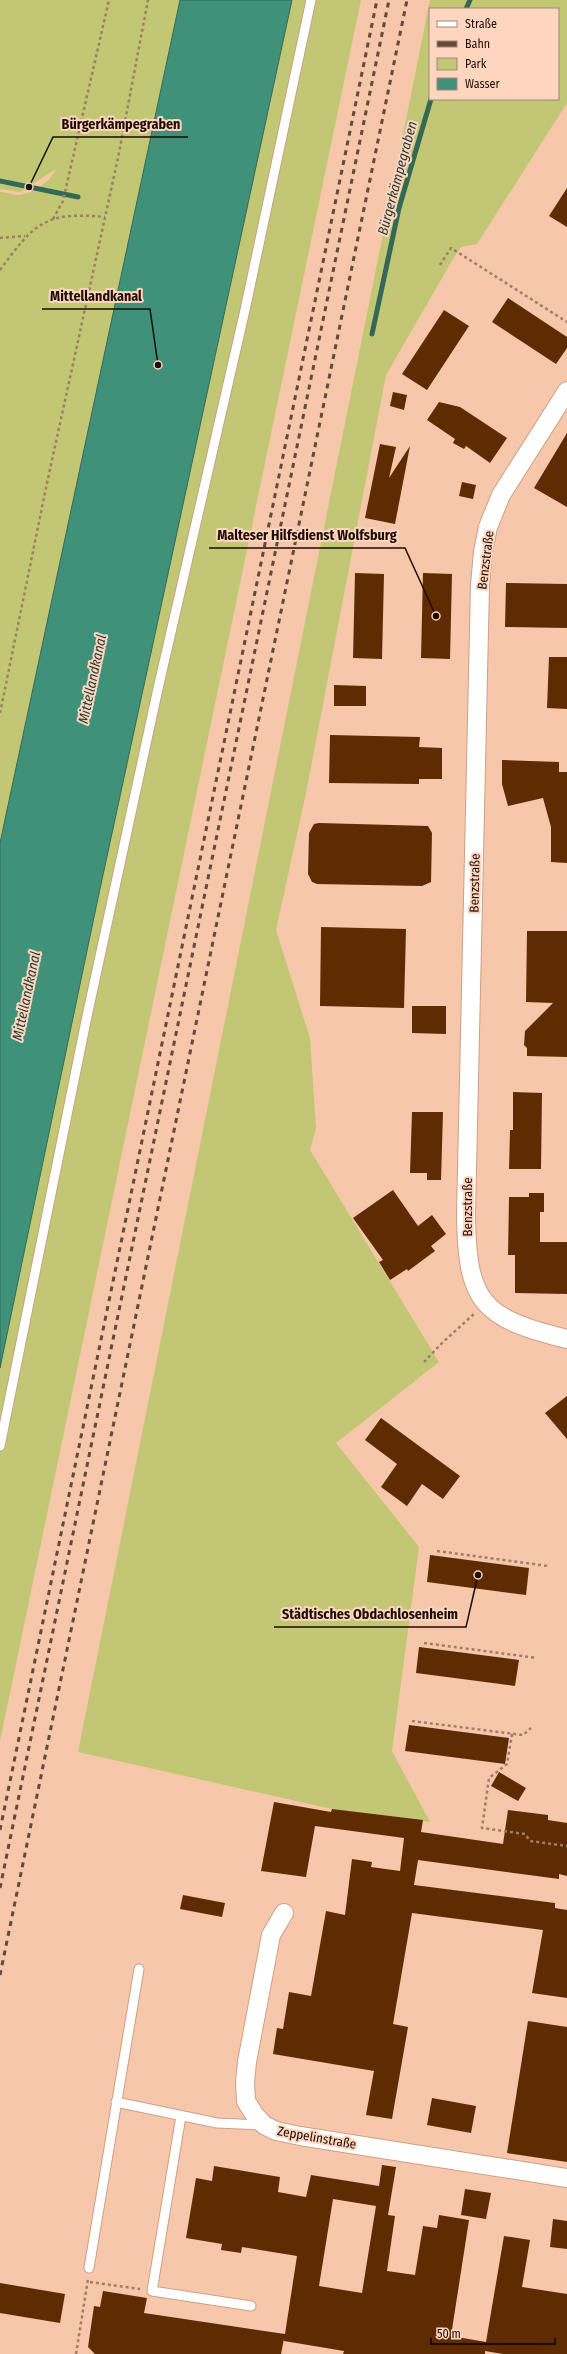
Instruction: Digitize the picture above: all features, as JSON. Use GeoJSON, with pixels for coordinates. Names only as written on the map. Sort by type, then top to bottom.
{"type":"FeatureCollection","features":[{"type":"Feature","properties":{"kind":"street","name":"Benzstraße"},"geometry":{"type":"LineString","coordinates":[[567,391],[501,495],[488,527],[483,552],[475,804],[466,1214],[467,1254],[471,1277],[486,1304],[510,1322],[567,1339]]}},
{"type":"Feature","properties":{"kind":"street","name":"Zeppelinstraße"},"geometry":{"type":"LineString","coordinates":[[284,1914],[271,1935],[247,2062],[246,2101],[254,2114],[264,2125],[276,2131],[300,2136],[567,2178]]}},
{"type":"Feature","properties":{"kind":"lane"},"geometry":{"type":"LineString","coordinates":[[0,1446],[86,1021],[159,685],[245,310],[311,0]]}},
{"type":"Feature","properties":{"kind":"lane"},"geometry":{"type":"LineString","coordinates":[[89,2268],[139,1969]]}},
{"type":"Feature","properties":{"kind":"lane"},"geometry":{"type":"LineString","coordinates":[[116,2102],[217,2123],[264,2125]]}},
{"type":"Feature","properties":{"kind":"lane"},"geometry":{"type":"LineString","coordinates":[[181,2116],[152,2291],[251,2306]]}},
{"type":"Feature","properties":{"kind":"path"},"geometry":{"type":"LineString","coordinates":[[53,219],[64,201],[109,0]]}},
{"type":"Feature","properties":{"kind":"path"},"geometry":{"type":"LineString","coordinates":[[0,713],[105,217],[148,0]]}},
{"type":"Feature","properties":{"kind":"path"},"geometry":{"type":"LineString","coordinates":[[0,270],[25,236],[53,219],[80,215],[105,217]]}},
{"type":"Feature","properties":{"kind":"path"},"geometry":{"type":"LineString","coordinates":[[0,238],[25,236]]}},
{"type":"Feature","properties":{"kind":"path"},"geometry":{"type":"LineString","coordinates":[[440,265],[451,248],[567,322]]}},
{"type":"Feature","properties":{"kind":"path"},"geometry":{"type":"LineString","coordinates":[[424,1362],[460,1325],[486,1304]]}},
{"type":"Feature","properties":{"kind":"path"},"geometry":{"type":"LineString","coordinates":[[437,1551],[548,1566]]}},
{"type":"Feature","properties":{"kind":"path"},"geometry":{"type":"LineString","coordinates":[[424,1643],[537,1658]]}},
{"type":"Feature","properties":{"kind":"path"},"geometry":{"type":"LineString","coordinates":[[412,1721],[522,1735],[531,1728]]}},
{"type":"Feature","properties":{"kind":"path"},"geometry":{"type":"LineString","coordinates":[[512,1734],[507,1764],[489,1778],[482,1828],[525,1834],[530,1842],[567,1846]]}},
{"type":"Feature","properties":{"kind":"path"},"geometry":{"type":"LineString","coordinates":[[76,2354],[89,2268]]}},
{"type":"Feature","properties":{"kind":"path"},"geometry":{"type":"LineString","coordinates":[[87,2281],[152,2291]]}},
{"type":"Feature","properties":{"kind":"green space"},"geometry":{"type":"Polygon","coordinates":[[[0,0],[180,0],[0,843],[0,192],[19,195],[30,192],[46,182],[56,169],[20,192],[0,189],[0,0]]]}},
{"type":"Feature","properties":{"kind":"green space"},"geometry":{"type":"Polygon","coordinates":[[[292,0],[361,0],[0,1741],[0,1368],[98,898],[292,0]]]}},
{"type":"Feature","properties":{"kind":"green space"},"geometry":{"type":"Polygon","coordinates":[[[430,0],[567,0],[567,103],[477,244],[461,247],[453,259],[386,375],[306,793],[276,930],[310,1038],[316,1128],[310,1150],[439,1362],[336,1443],[419,1547],[392,1751],[430,1822],[332,1809],[78,1752],[430,0]]]}},
{"type":"Feature","properties":{"kind":"water"},"geometry":{"type":"Polygon","coordinates":[[[180,0],[292,0],[98,898],[0,1368],[0,843],[180,0]]]}},
{"type":"Feature","properties":{"kind":"building"},"geometry":{"type":"Polygon","coordinates":[[[567,188],[567,227],[549,216],[567,188]]]}},
{"type":"Feature","properties":{"kind":"building"},"geometry":{"type":"Polygon","coordinates":[[[508,298],[567,337],[567,348],[556,364],[492,322],[508,298]]]}},
{"type":"Feature","properties":{"kind":"building"},"geometry":{"type":"Polygon","coordinates":[[[444,310],[469,326],[427,390],[402,374],[444,310]]]}},
{"type":"Feature","properties":{"kind":"building"},"geometry":{"type":"Polygon","coordinates":[[[393,392],[407,395],[404,410],[390,406],[393,392]]]}},
{"type":"Feature","properties":{"kind":"building"},"geometry":{"type":"Polygon","coordinates":[[[439,402],[460,407],[507,438],[490,463],[466,446],[464,449],[453,443],[455,439],[427,420],[439,402]]]}},
{"type":"Feature","properties":{"kind":"building"},"geometry":{"type":"Polygon","coordinates":[[[567,433],[567,507],[534,488],[567,433]]]}},
{"type":"Feature","properties":{"kind":"building"},"geometry":{"type":"Polygon","coordinates":[[[380,444],[396,447],[389,478],[410,446],[395,524],[365,518],[380,444]]]}},
{"type":"Feature","properties":{"kind":"building"},"geometry":{"type":"Polygon","coordinates":[[[462,482],[476,485],[473,499],[459,496],[462,482]]]}},
{"type":"Feature","properties":{"kind":"building"},"geometry":{"type":"Polygon","coordinates":[[[355,573],[384,574],[382,659],[353,658],[355,573]]]}},
{"type":"Feature","properties":{"kind":"building"},"geometry":{"type":"Polygon","coordinates":[[[423,573],[452,574],[450,659],[421,658],[423,573]]]}},
{"type":"Feature","properties":{"kind":"building"},"geometry":{"type":"Polygon","coordinates":[[[506,583],[567,584],[567,628],[505,627],[506,583]]]}},
{"type":"Feature","properties":{"kind":"building"},"geometry":{"type":"Polygon","coordinates":[[[549,657],[567,657],[567,709],[547,708],[549,657]]]}},
{"type":"Feature","properties":{"kind":"building"},"geometry":{"type":"Polygon","coordinates":[[[334,685],[366,686],[366,706],[334,706],[334,685]]]}},
{"type":"Feature","properties":{"kind":"building"},"geometry":{"type":"Polygon","coordinates":[[[330,735],[420,737],[419,747],[442,748],[442,779],[419,779],[419,784],[329,783],[330,735]]]}},
{"type":"Feature","properties":{"kind":"building"},"geometry":{"type":"Polygon","coordinates":[[[502,760],[559,762],[559,772],[567,772],[567,863],[551,862],[551,827],[543,798],[508,806],[502,784],[502,760]]]}},
{"type":"Feature","properties":{"kind":"building"},"geometry":{"type":"Polygon","coordinates":[[[314,824],[428,826],[432,833],[431,882],[422,886],[317,884],[312,882],[308,874],[309,833],[314,824]]]}},
{"type":"Feature","properties":{"kind":"building"},"geometry":{"type":"Polygon","coordinates":[[[321,927],[406,929],[404,1008],[320,1006],[321,927]]]}},
{"type":"Feature","properties":{"kind":"building"},"geometry":{"type":"Polygon","coordinates":[[[527,931],[567,931],[567,1057],[527,1056],[527,1048],[524,1045],[525,1031],[553,1003],[526,1002],[527,931]]]}},
{"type":"Feature","properties":{"kind":"building"},"geometry":{"type":"Polygon","coordinates":[[[412,1006],[446,1006],[446,1034],[412,1033],[412,1006]]]}},
{"type":"Feature","properties":{"kind":"building"},"geometry":{"type":"Polygon","coordinates":[[[513,1092],[542,1093],[541,1169],[509,1169],[510,1130],[513,1130],[513,1092]]]}},
{"type":"Feature","properties":{"kind":"building"},"geometry":{"type":"Polygon","coordinates":[[[412,1112],[443,1112],[441,1180],[427,1180],[427,1173],[410,1173],[412,1112]]]}},
{"type":"Feature","properties":{"kind":"building"},"geometry":{"type":"Polygon","coordinates":[[[393,1190],[418,1226],[432,1215],[446,1234],[431,1246],[435,1251],[408,1271],[407,1269],[390,1280],[379,1262],[383,1260],[353,1218],[393,1190]]]}},
{"type":"Feature","properties":{"kind":"building"},"geometry":{"type":"Polygon","coordinates":[[[529,1193],[544,1193],[544,1212],[540,1212],[540,1242],[567,1242],[567,1294],[515,1293],[515,1255],[508,1255],[509,1197],[529,1197],[529,1193]]]}},
{"type":"Feature","properties":{"kind":"building"},"geometry":{"type":"Polygon","coordinates":[[[567,1396],[567,1439],[545,1413],[567,1396]]]}},
{"type":"Feature","properties":{"kind":"building"},"geometry":{"type":"Polygon","coordinates":[[[381,1418],[460,1476],[443,1499],[422,1484],[407,1506],[381,1487],[397,1464],[365,1440],[381,1418]]]}},
{"type":"Feature","properties":{"kind":"building"},"geometry":{"type":"Polygon","coordinates":[[[430,1555],[529,1568],[526,1595],[427,1582],[430,1555]]]}},
{"type":"Feature","properties":{"kind":"building"},"geometry":{"type":"Polygon","coordinates":[[[419,1647],[519,1660],[515,1686],[416,1673],[419,1647]]]}},
{"type":"Feature","properties":{"kind":"building"},"geometry":{"type":"Polygon","coordinates":[[[409,1725],[509,1738],[505,1764],[405,1751],[409,1725]]]}},
{"type":"Feature","properties":{"kind":"building"},"geometry":{"type":"Polygon","coordinates":[[[499,1772],[526,1788],[518,1801],[491,1786],[499,1772]]]}},
{"type":"Feature","properties":{"kind":"building"},"geometry":{"type":"Polygon","coordinates":[[[274,1802],[331,1812],[332,1809],[423,1820],[421,1832],[503,1844],[508,1810],[548,1815],[548,1820],[567,1823],[567,1876],[559,1874],[559,1879],[418,1860],[414,1885],[555,1903],[555,1908],[567,1910],[567,1998],[532,1993],[543,1930],[412,1913],[393,2024],[408,2027],[392,2119],[366,2115],[374,2071],[273,2054],[277,2028],[283,2029],[289,1992],[311,1996],[326,1911],[345,1915],[352,1859],[372,1862],[371,1867],[400,1871],[404,1838],[315,1826],[306,1877],[261,1871],[274,1802]]]}},
{"type":"Feature","properties":{"kind":"building"},"geometry":{"type":"Polygon","coordinates":[[[183,1895],[225,1903],[222,1917],[180,1909],[183,1895]]]}},
{"type":"Feature","properties":{"kind":"building"},"geometry":{"type":"Polygon","coordinates":[[[528,2021],[567,2027],[567,2162],[507,2153],[528,2021]]]}},
{"type":"Feature","properties":{"kind":"building"},"geometry":{"type":"Polygon","coordinates":[[[432,2098],[476,2106],[471,2133],[427,2125],[432,2098]]]}},
{"type":"Feature","properties":{"kind":"building"},"geometry":{"type":"Polygon","coordinates":[[[382,2165],[396,2167],[388,2215],[395,2216],[387,2271],[415,2275],[423,2226],[437,2228],[439,2215],[469,2220],[451,2336],[486,2342],[504,2236],[530,2240],[522,2287],[567,2294],[567,2354],[503,2354],[485,2351],[485,2354],[343,2354],[344,2351],[284,2341],[284,2339],[281,2354],[95,2354],[88,2347],[94,2306],[100,2307],[103,2291],[147,2298],[144,2313],[285,2334],[297,2256],[242,2247],[241,2253],[221,2250],[222,2244],[186,2238],[196,2178],[212,2181],[214,2166],[280,2177],[278,2192],[306,2197],[311,2175],[379,2186],[382,2165]],[[333,2199],[319,2286],[362,2293],[376,2206],[333,2199]]]}},
{"type":"Feature","properties":{"kind":"building"},"geometry":{"type":"Polygon","coordinates":[[[465,2189],[491,2193],[486,2219],[461,2215],[465,2189]]]}},
{"type":"Feature","properties":{"kind":"building"},"geometry":{"type":"Polygon","coordinates":[[[553,2219],[567,2221],[567,2249],[550,2247],[553,2219]]]}},
{"type":"Feature","properties":{"kind":"building"},"geometry":{"type":"Polygon","coordinates":[[[0,2283],[65,2294],[60,2323],[0,2313],[0,2283]]]}},
{"type":"Feature","properties":{"kind":"waterway","name":"Bürgerkämpegraben"},"geometry":{"type":"LineString","coordinates":[[466,8],[470,0]]}},
{"type":"Feature","properties":{"kind":"waterway","name":"Bürgerkämpegraben"},"geometry":{"type":"LineString","coordinates":[[372,334],[399,208],[431,100]]}},
{"type":"Feature","properties":{"kind":"waterway","name":"Bürgerkämpegraben"},"geometry":{"type":"LineString","coordinates":[[0,181],[78,197]]}},
{"type":"Feature","properties":{"kind":"railway"},"geometry":{"type":"LineString","coordinates":[[0,1830],[377,0]]}},
{"type":"Feature","properties":{"kind":"railway"},"geometry":{"type":"LineString","coordinates":[[0,1888],[389,0]]}},
{"type":"Feature","properties":{"kind":"railway"},"geometry":{"type":"LineString","coordinates":[[0,1975],[407,0]]}},
{"type":"Feature","properties":{"kind":"place","name":"Bürgerkämpegraben"},"geometry":{"type":"Point","coordinates":[29,187]}},
{"type":"Feature","properties":{"kind":"place","name":"Mittellandkanal"},"geometry":{"type":"Point","coordinates":[158,365]}},
{"type":"Feature","properties":{"kind":"place","name":"Malteser Hilfsdienst Wolfsburg"},"geometry":{"type":"Point","coordinates":[436,616]}},
{"type":"Feature","properties":{"kind":"place","name":"Städtisches Obdachlosenheim"},"geometry":{"type":"Point","coordinates":[478,1575]}}]}
